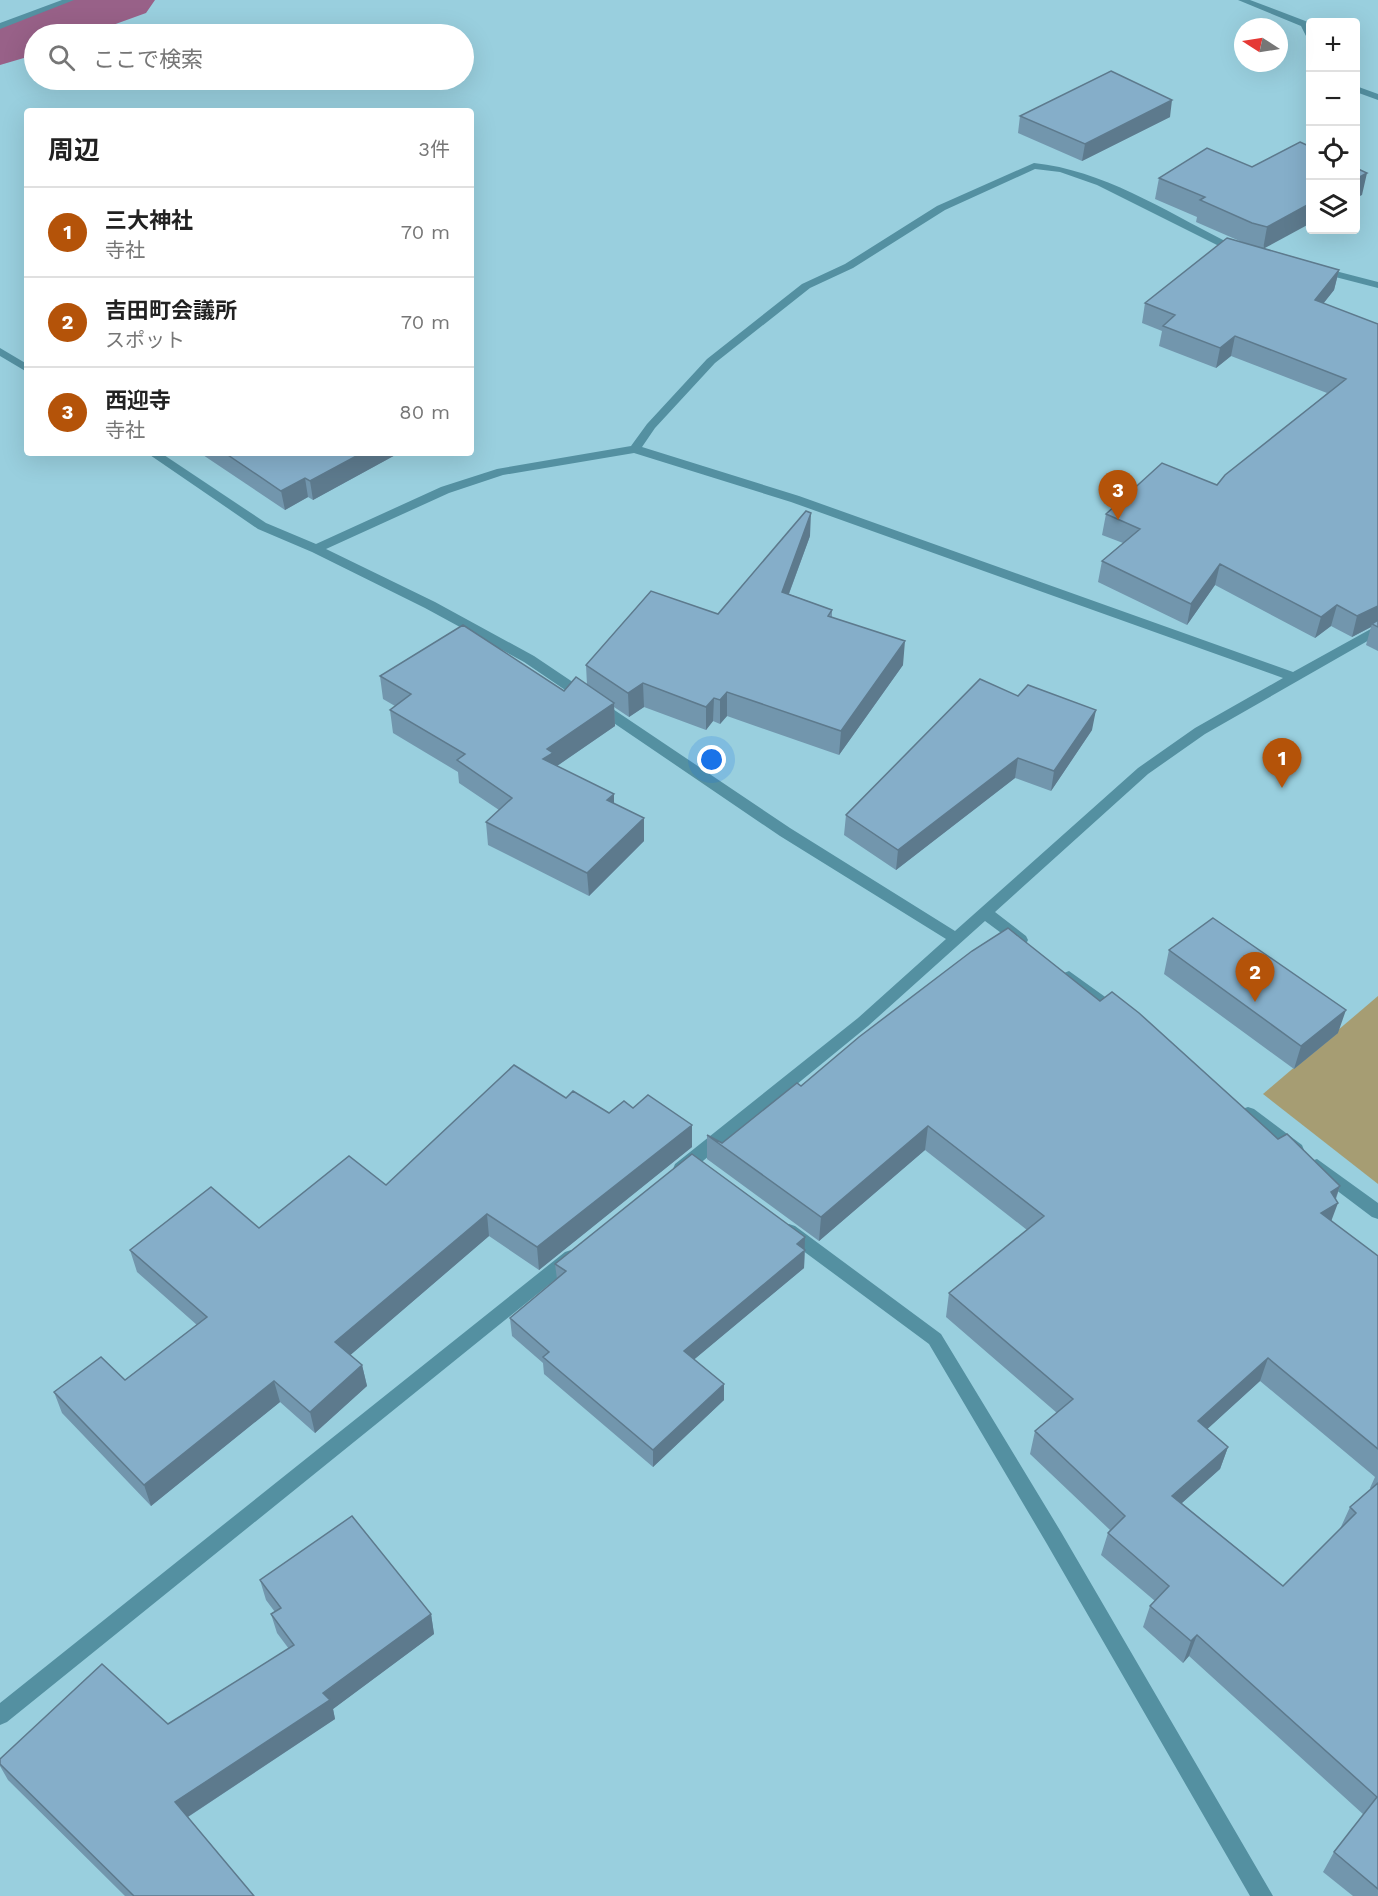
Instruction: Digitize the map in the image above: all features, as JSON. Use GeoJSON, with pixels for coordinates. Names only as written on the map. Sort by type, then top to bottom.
{"type":"FeatureCollection","features":[{"type":"Feature","properties":{"kind":"street"},"geometry":{"type":"LineString","coordinates":[[0,26],[70,0]]}},
{"type":"Feature","properties":{"kind":"street"},"geometry":{"type":"LineString","coordinates":[[1242,0],[1306,26]]}},
{"type":"Feature","properties":{"kind":"street"},"geometry":{"type":"LineString","coordinates":[[1360,90],[1378,97]]}},
{"type":"Feature","properties":{"kind":"street"},"geometry":{"type":"LineString","coordinates":[[635,449],[651,426],[711,361],[806,286],[849,266],[941,208],[1034,166],[1062,169],[1101,183],[1221,243],[1252,251]]}},
{"type":"Feature","properties":{"kind":"street"},"geometry":{"type":"LineString","coordinates":[[1306,266],[1378,285]]}},
{"type":"Feature","properties":{"kind":"street"},"geometry":{"type":"LineString","coordinates":[[0,351],[24,367]]}},
{"type":"Feature","properties":{"kind":"street"},"geometry":{"type":"LineString","coordinates":[[316,549],[445,490],[501,472],[594,458],[635,449],[795,499],[1295,677]]}},
{"type":"Feature","properties":{"kind":"street"},"geometry":{"type":"LineString","coordinates":[[157,456],[262,526],[316,549],[430,605],[529,659],[785,832],[956,938]]}},
{"type":"Feature","properties":{"kind":"street"},"geometry":{"type":"LineString","coordinates":[[664,1182],[863,1022],[1143,771],[1200,730],[1378,629]]}},
{"type":"Feature","properties":{"kind":"street"},"geometry":{"type":"LineString","coordinates":[[986,913],[1032,949]]}},
{"type":"Feature","properties":{"kind":"street"},"geometry":{"type":"LineString","coordinates":[[1060,970],[1126,1020]]}},
{"type":"Feature","properties":{"kind":"street"},"geometry":{"type":"LineString","coordinates":[[1238,1106],[1378,1212]]}},
{"type":"Feature","properties":{"kind":"street"},"geometry":{"type":"LineString","coordinates":[[692,1160],[711,1173]]}},
{"type":"Feature","properties":{"kind":"street"},"geometry":{"type":"LineString","coordinates":[[777,1222],[935,1339],[1073,1569],[1262,1896]]}},
{"type":"Feature","properties":{"kind":"street"},"geometry":{"type":"LineString","coordinates":[[0,1715],[590,1242]]}},
{"type":"Feature","properties":{"kind":"shaded area"},"geometry":{"type":"Polygon","coordinates":[[[1378,996],[1378,1184],[1263,1094],[1378,996]]]}},
{"type":"Feature","properties":{"kind":"building"},"geometry":{"type":"Polygon","coordinates":[[[1111,71],[1172,100],[1085,144],[1020,116],[1111,71]]]}},
{"type":"Feature","properties":{"kind":"building"},"geometry":{"type":"Polygon","coordinates":[[[1300,142],[1306,145],[1306,206],[1267,227],[1252,223],[1200,200],[1205,197],[1159,178],[1207,148],[1252,167],[1300,142]]]}},
{"type":"Feature","properties":{"kind":"building"},"geometry":{"type":"Polygon","coordinates":[[[1360,170],[1367,173],[1360,177],[1360,170]]]}},
{"type":"Feature","properties":{"kind":"building"},"geometry":{"type":"Polygon","coordinates":[[[1227,238],[1339,270],[1315,300],[1378,324],[1378,606],[1357,616],[1337,605],[1321,617],[1220,564],[1191,604],[1102,561],[1140,529],[1106,514],[1162,463],[1217,485],[1225,475],[1346,379],[1235,336],[1220,348],[1163,326],[1175,315],[1145,303],[1227,238]]]}},
{"type":"Feature","properties":{"kind":"building"},"geometry":{"type":"Polygon","coordinates":[[[229,456],[356,456],[310,481],[305,478],[281,491],[229,456]]]}},
{"type":"Feature","properties":{"kind":"building"},"geometry":{"type":"Polygon","coordinates":[[[806,511],[811,513],[782,592],[832,610],[828,616],[905,641],[841,731],[727,692],[720,700],[714,698],[706,707],[643,683],[628,693],[586,665],[651,591],[718,614],[806,511]]]}},
{"type":"Feature","properties":{"kind":"building"},"geometry":{"type":"Polygon","coordinates":[[[463,625],[564,691],[576,677],[614,703],[547,749],[553,753],[543,759],[614,794],[607,800],[644,818],[587,873],[486,822],[512,798],[457,760],[465,754],[390,710],[411,694],[380,676],[463,625]]]}},
{"type":"Feature","properties":{"kind":"building"},"geometry":{"type":"Polygon","coordinates":[[[980,679],[1018,696],[1028,685],[1096,710],[1054,771],[1018,758],[898,850],[846,815],[980,679]]]}},
{"type":"Feature","properties":{"kind":"building"},"geometry":{"type":"Polygon","coordinates":[[[1213,918],[1346,1010],[1301,1046],[1169,950],[1213,918]]]}},
{"type":"Feature","properties":{"kind":"building"},"geometry":{"type":"Polygon","coordinates":[[[1008,928],[1100,1001],[1112,992],[1139,1013],[1278,1139],[1287,1134],[1340,1186],[1331,1192],[1338,1203],[1321,1213],[1378,1256],[1378,1449],[1268,1358],[1198,1421],[1228,1447],[1172,1496],[1283,1586],[1356,1513],[1350,1507],[1378,1483],[1378,1889],[1334,1852],[1377,1797],[1197,1635],[1191,1641],[1150,1606],[1169,1586],[1108,1533],[1125,1516],[1035,1431],[1073,1399],[949,1293],[1044,1216],[928,1126],[821,1217],[707,1135],[722,1143],[797,1083],[801,1086],[859,1037],[972,951],[1008,928]]]}},
{"type":"Feature","properties":{"kind":"building"},"geometry":{"type":"Polygon","coordinates":[[[514,1065],[566,1098],[573,1091],[609,1113],[624,1101],[633,1108],[648,1095],[692,1125],[537,1247],[487,1214],[335,1342],[362,1365],[310,1412],[274,1381],[144,1485],[54,1392],[101,1357],[125,1380],[207,1317],[130,1250],[211,1187],[259,1228],[349,1156],[386,1185],[514,1065]]]}},
{"type":"Feature","properties":{"kind":"building"},"geometry":{"type":"Polygon","coordinates":[[[692,1154],[805,1237],[797,1244],[805,1250],[684,1351],[724,1384],[653,1450],[543,1357],[549,1352],[510,1318],[566,1271],[555,1264],[692,1154]]]}},
{"type":"Feature","properties":{"kind":"building"},"geometry":{"type":"Polygon","coordinates":[[[352,1516],[431,1614],[323,1693],[330,1700],[175,1802],[254,1896],[134,1896],[0,1764],[0,1759],[102,1664],[168,1724],[294,1645],[271,1614],[281,1608],[260,1580],[352,1516]]]}},
{"type":"Feature","properties":{"kind":"waterway"},"geometry":{"type":"LineString","coordinates":[[59,24],[124,0]]}},
{"type":"Feature","properties":{"kind":"waterway"},"geometry":{"type":"LineString","coordinates":[[0,46],[24,37]]}},
{"type":"Feature","properties":{"kind":"place","name":"西迎寺"},"geometry":{"type":"Point","coordinates":[1118,520]}},
{"type":"Feature","properties":{"kind":"place","name":"三大神社"},"geometry":{"type":"Point","coordinates":[1282,788]}},
{"type":"Feature","properties":{"kind":"place","name":"吉田町会議所"},"geometry":{"type":"Point","coordinates":[1255,1002]}}]}
